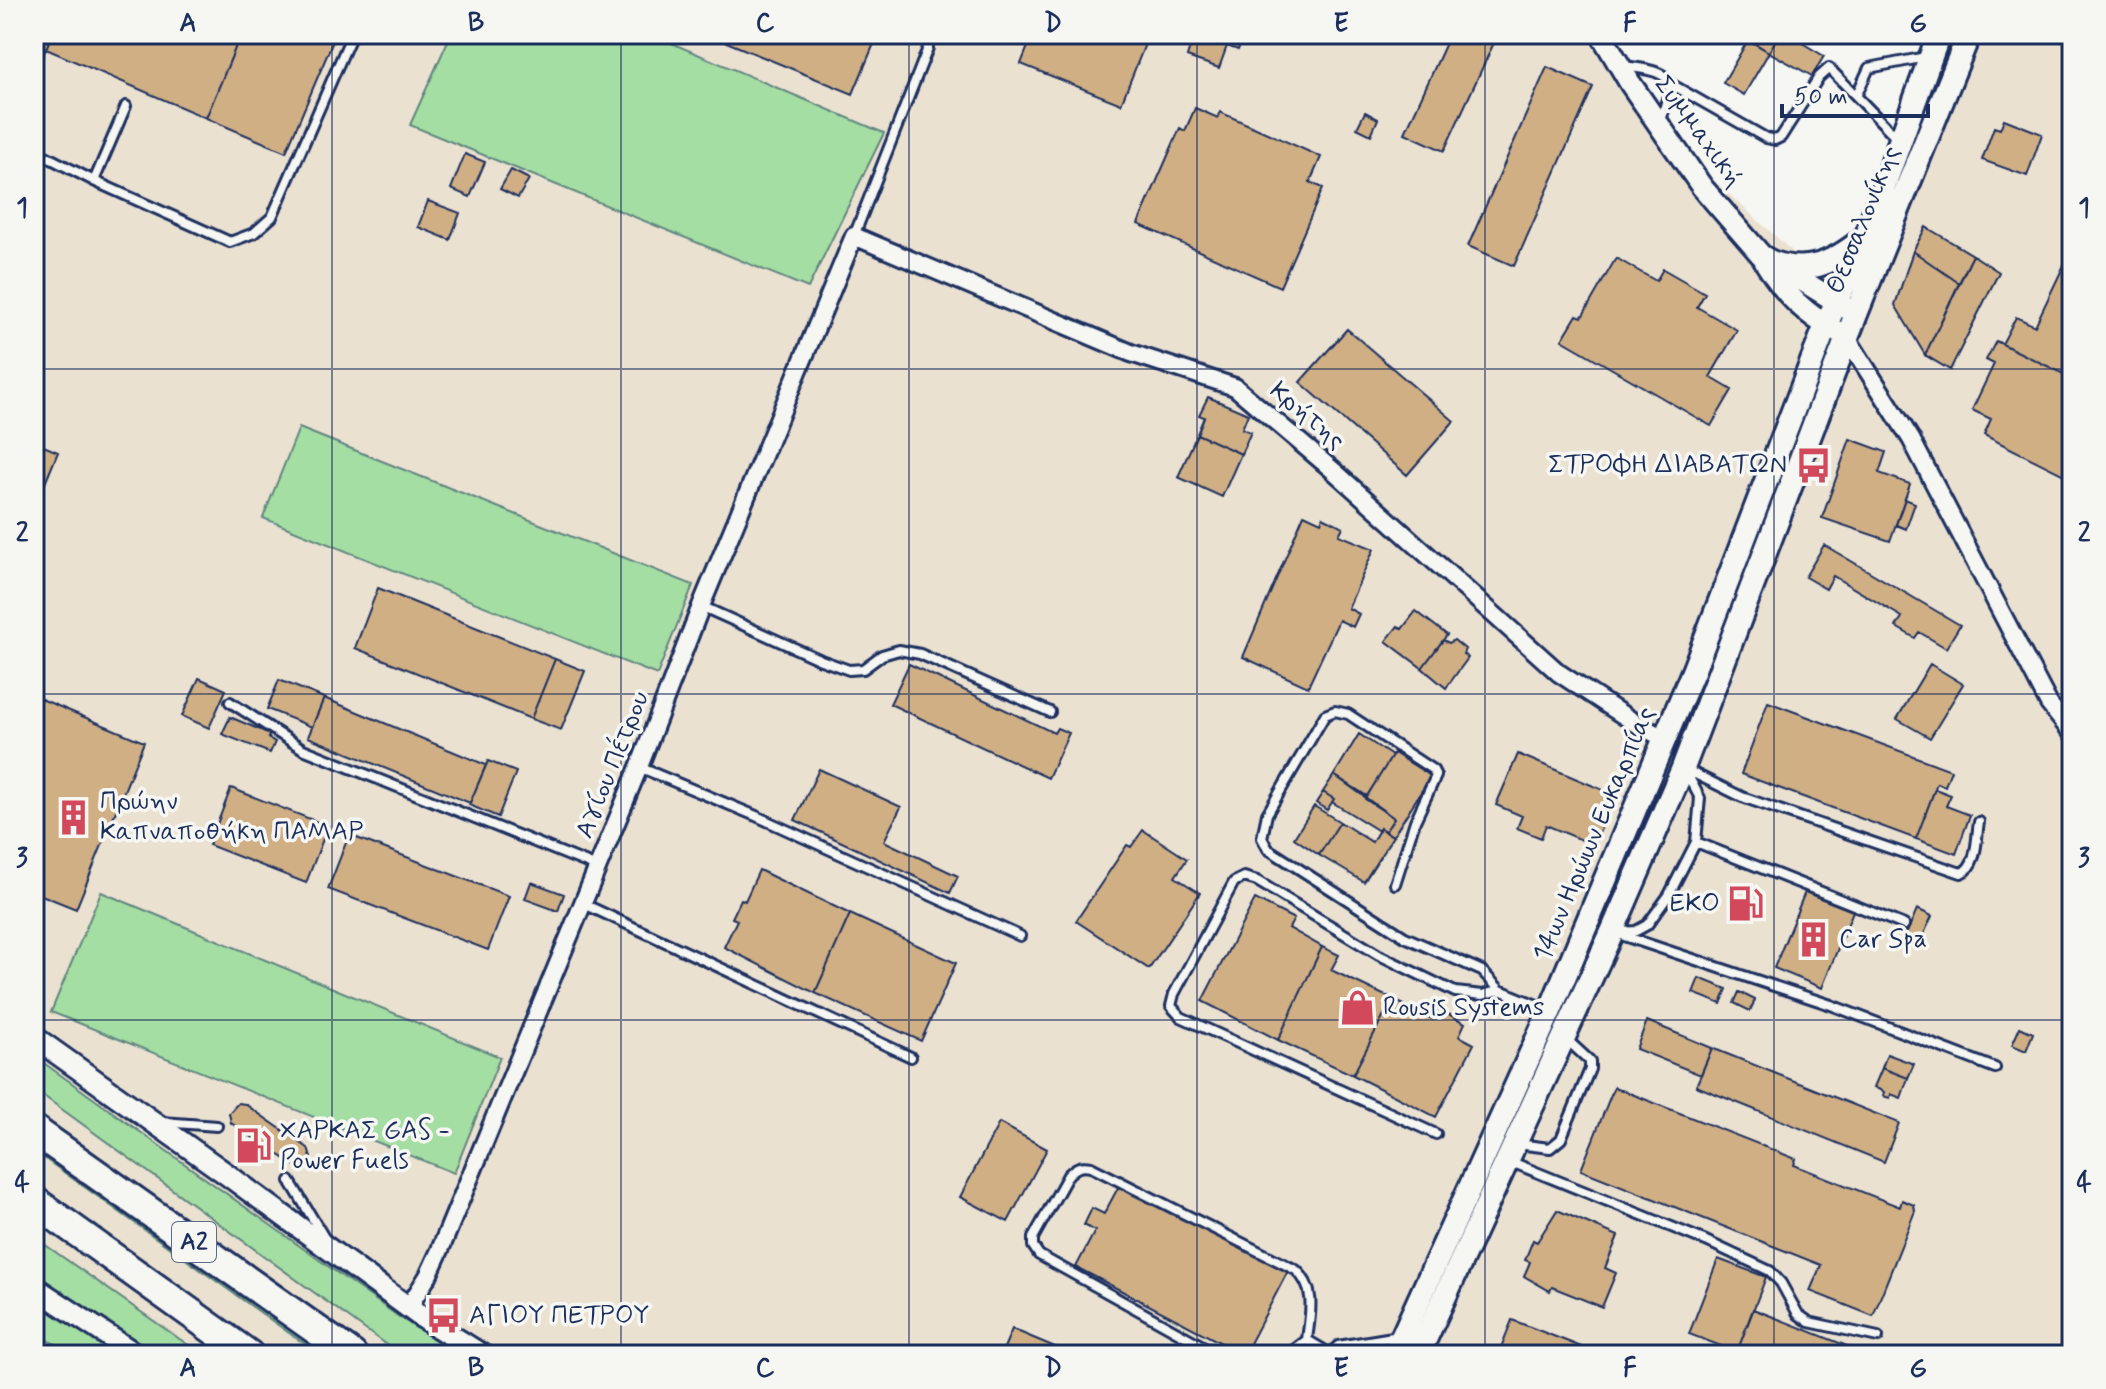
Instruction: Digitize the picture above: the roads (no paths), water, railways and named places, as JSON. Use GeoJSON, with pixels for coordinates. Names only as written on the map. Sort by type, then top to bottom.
{"type":"FeatureCollection","features":[{"type":"Feature","properties":{"kind":"highway","name":"Α2"},"geometry":{"type":"LineString","coordinates":[[34,1130],[352,1355]]}},
{"type":"Feature","properties":{"kind":"highway","name":"Α2"},"geometry":{"type":"LineString","coordinates":[[34,1201],[249,1355]]}},
{"type":"Feature","properties":{"kind":"main road","name":"Θεσσαλονίκης"},"geometry":{"type":"LineString","coordinates":[[1847,338],[1846,308],[1865,238],[1939,34]]}},
{"type":"Feature","properties":{"kind":"main road","name":"Θεσσαλονίκης"},"geometry":{"type":"LineString","coordinates":[[1826,325],[1846,308],[1969,34]]}},
{"type":"Feature","properties":{"kind":"main road"},"geometry":{"type":"LineString","coordinates":[[1765,258],[1784,268],[1814,268],[1835,260],[1865,238]]}},
{"type":"Feature","properties":{"kind":"main road","name":"14ων Ηρώων Ευκαρπίας"},"geometry":{"type":"LineString","coordinates":[[1399,1345],[1550,1011],[1665,739],[1736,565],[1826,325]]}},
{"type":"Feature","properties":{"kind":"main road","name":"14ων Ηρώων Ευκαρπίας"},"geometry":{"type":"LineString","coordinates":[[1418,1355],[1612,932],[1683,768],[1847,338]]}},
{"type":"Feature","properties":{"kind":"street","name":"Συμμαχική"},"geometry":{"type":"LineString","coordinates":[[1601,34],[1702,187],[1765,258],[1788,296],[1847,338]]}},
{"type":"Feature","properties":{"kind":"street","name":"Αγίου Πέτρου"},"geometry":{"type":"LineString","coordinates":[[408,1308],[440,1250],[854,236]]}},
{"type":"Feature","properties":{"kind":"street","name":"Κρήτης"},"geometry":{"type":"LineString","coordinates":[[854,236],[1131,353],[1235,387],[1335,472],[1559,673],[1665,739]]}},
{"type":"Feature","properties":{"kind":"street","name":"Συμμαχική"},"geometry":{"type":"LineString","coordinates":[[1765,258],[1846,308]]}},
{"type":"Feature","properties":{"kind":"street"},"geometry":{"type":"LineString","coordinates":[[1847,338],[1911,439],[2049,704],[2072,733]]}},
{"type":"Feature","properties":{"kind":"street"},"geometry":{"type":"LineString","coordinates":[[34,1037],[408,1308],[482,1355]]}},
{"type":"Feature","properties":{"kind":"street"},"geometry":{"type":"LineString","coordinates":[[34,1287],[137,1355]]}},
{"type":"Feature","properties":{"kind":"lane"},"geometry":{"type":"LineString","coordinates":[[34,150],[94,181],[230,242],[254,233],[272,217],[352,34]]}},
{"type":"Feature","properties":{"kind":"lane"},"geometry":{"type":"LineString","coordinates":[[854,236],[928,48]]}},
{"type":"Feature","properties":{"kind":"lane"},"geometry":{"type":"LineString","coordinates":[[1857,94],[1869,68],[1930,56]]}},
{"type":"Feature","properties":{"kind":"lane"},"geometry":{"type":"LineString","coordinates":[[1619,65],[1661,73],[1671,84],[1775,140],[1781,137],[1829,68],[1899,140]]}},
{"type":"Feature","properties":{"kind":"lane"},"geometry":{"type":"LineString","coordinates":[[1660,126],[1671,84]]}},
{"type":"Feature","properties":{"kind":"lane"},"geometry":{"type":"LineString","coordinates":[[94,181],[126,106]]}},
{"type":"Feature","properties":{"kind":"lane"},"geometry":{"type":"LineString","coordinates":[[701,606],[849,670],[863,669],[882,655],[899,650],[920,654],[1050,712]]}},
{"type":"Feature","properties":{"kind":"lane"},"geometry":{"type":"LineString","coordinates":[[230,702],[303,749],[597,867]]}},
{"type":"Feature","properties":{"kind":"lane"},"geometry":{"type":"LineString","coordinates":[[1395,884],[1415,821],[1436,776],[1433,770],[1348,714],[1335,711],[1325,715],[1267,814],[1262,838],[1268,849],[1405,937],[1482,971],[1500,990],[1550,1011]]}},
{"type":"Feature","properties":{"kind":"lane"},"geometry":{"type":"LineString","coordinates":[[639,767],[756,816],[1020,936]]}},
{"type":"Feature","properties":{"kind":"lane"},"geometry":{"type":"LineString","coordinates":[[1683,768],[1742,797],[1961,873],[1972,864],[1979,822]]}},
{"type":"Feature","properties":{"kind":"lane"},"geometry":{"type":"LineString","coordinates":[[1612,932],[1636,931],[1647,925],[1669,895],[1696,842],[1700,798],[1683,768]]}},
{"type":"Feature","properties":{"kind":"lane"},"geometry":{"type":"LineString","coordinates":[[1696,842],[1904,925]]}},
{"type":"Feature","properties":{"kind":"lane"},"geometry":{"type":"LineString","coordinates":[[1436,1134],[1181,1017],[1171,1006],[1174,994],[1234,882],[1244,877],[1257,881],[1379,955],[1455,992],[1483,995],[1500,990]]}},
{"type":"Feature","properties":{"kind":"lane"},"geometry":{"type":"LineString","coordinates":[[583,903],[911,1057]]}},
{"type":"Feature","properties":{"kind":"lane"},"geometry":{"type":"LineString","coordinates":[[1612,932],[1831,1005],[1995,1068]]}},
{"type":"Feature","properties":{"kind":"lane"},"geometry":{"type":"LineString","coordinates":[[1512,1152],[1550,1148],[1561,1139],[1590,1069],[1586,1056],[1564,1037]]}},
{"type":"Feature","properties":{"kind":"lane"},"geometry":{"type":"LineString","coordinates":[[152,1121],[217,1126]]}},
{"type":"Feature","properties":{"kind":"lane"},"geometry":{"type":"LineString","coordinates":[[1512,1152],[1770,1271],[1781,1283],[1798,1314],[1809,1322],[1878,1337]]}},
{"type":"Feature","properties":{"kind":"lane"},"geometry":{"type":"LineString","coordinates":[[1219,1355],[1039,1255],[1033,1246],[1033,1238],[1068,1175],[1075,1168],[1081,1165],[1091,1167],[1296,1270],[1309,1286],[1311,1295],[1307,1340],[1287,1355]]}},
{"type":"Feature","properties":{"kind":"lane"},"geometry":{"type":"LineString","coordinates":[[290,1181],[333,1253]]}},
{"type":"Feature","properties":{"kind":"lane"},"geometry":{"type":"LineString","coordinates":[[1307,1340],[1329,1354],[1338,1346],[1399,1345]]}},
{"type":"Feature","properties":{"kind":"place","name":"ΣΤΡΟΦΗ ΔΙΑΒΑΤΩΝ"},"geometry":{"type":"Point","coordinates":[1813,465]}},
{"type":"Feature","properties":{"kind":"place","name":"Πρώην Καπναποθήκη ΠΑΜΑΡ"},"geometry":{"type":"Point","coordinates":[74,817]}},
{"type":"Feature","properties":{"kind":"place","name":"ΕΚΟ"},"geometry":{"type":"Point","coordinates":[1746,904]}},
{"type":"Feature","properties":{"kind":"place","name":"Car Spa"},"geometry":{"type":"Point","coordinates":[1813,940]}},
{"type":"Feature","properties":{"kind":"place","name":"Rousis Systems"},"geometry":{"type":"Point","coordinates":[1357,1008]}},
{"type":"Feature","properties":{"kind":"place","name":"ΧΑΡΚΑΣ GAS - Power Fuels"},"geometry":{"type":"Point","coordinates":[254,1146]}},
{"type":"Feature","properties":{"kind":"place","name":"ΑΓΙΟΥ ΠΕΤΡΟΥ"},"geometry":{"type":"Point","coordinates":[443,1316]}}]}
